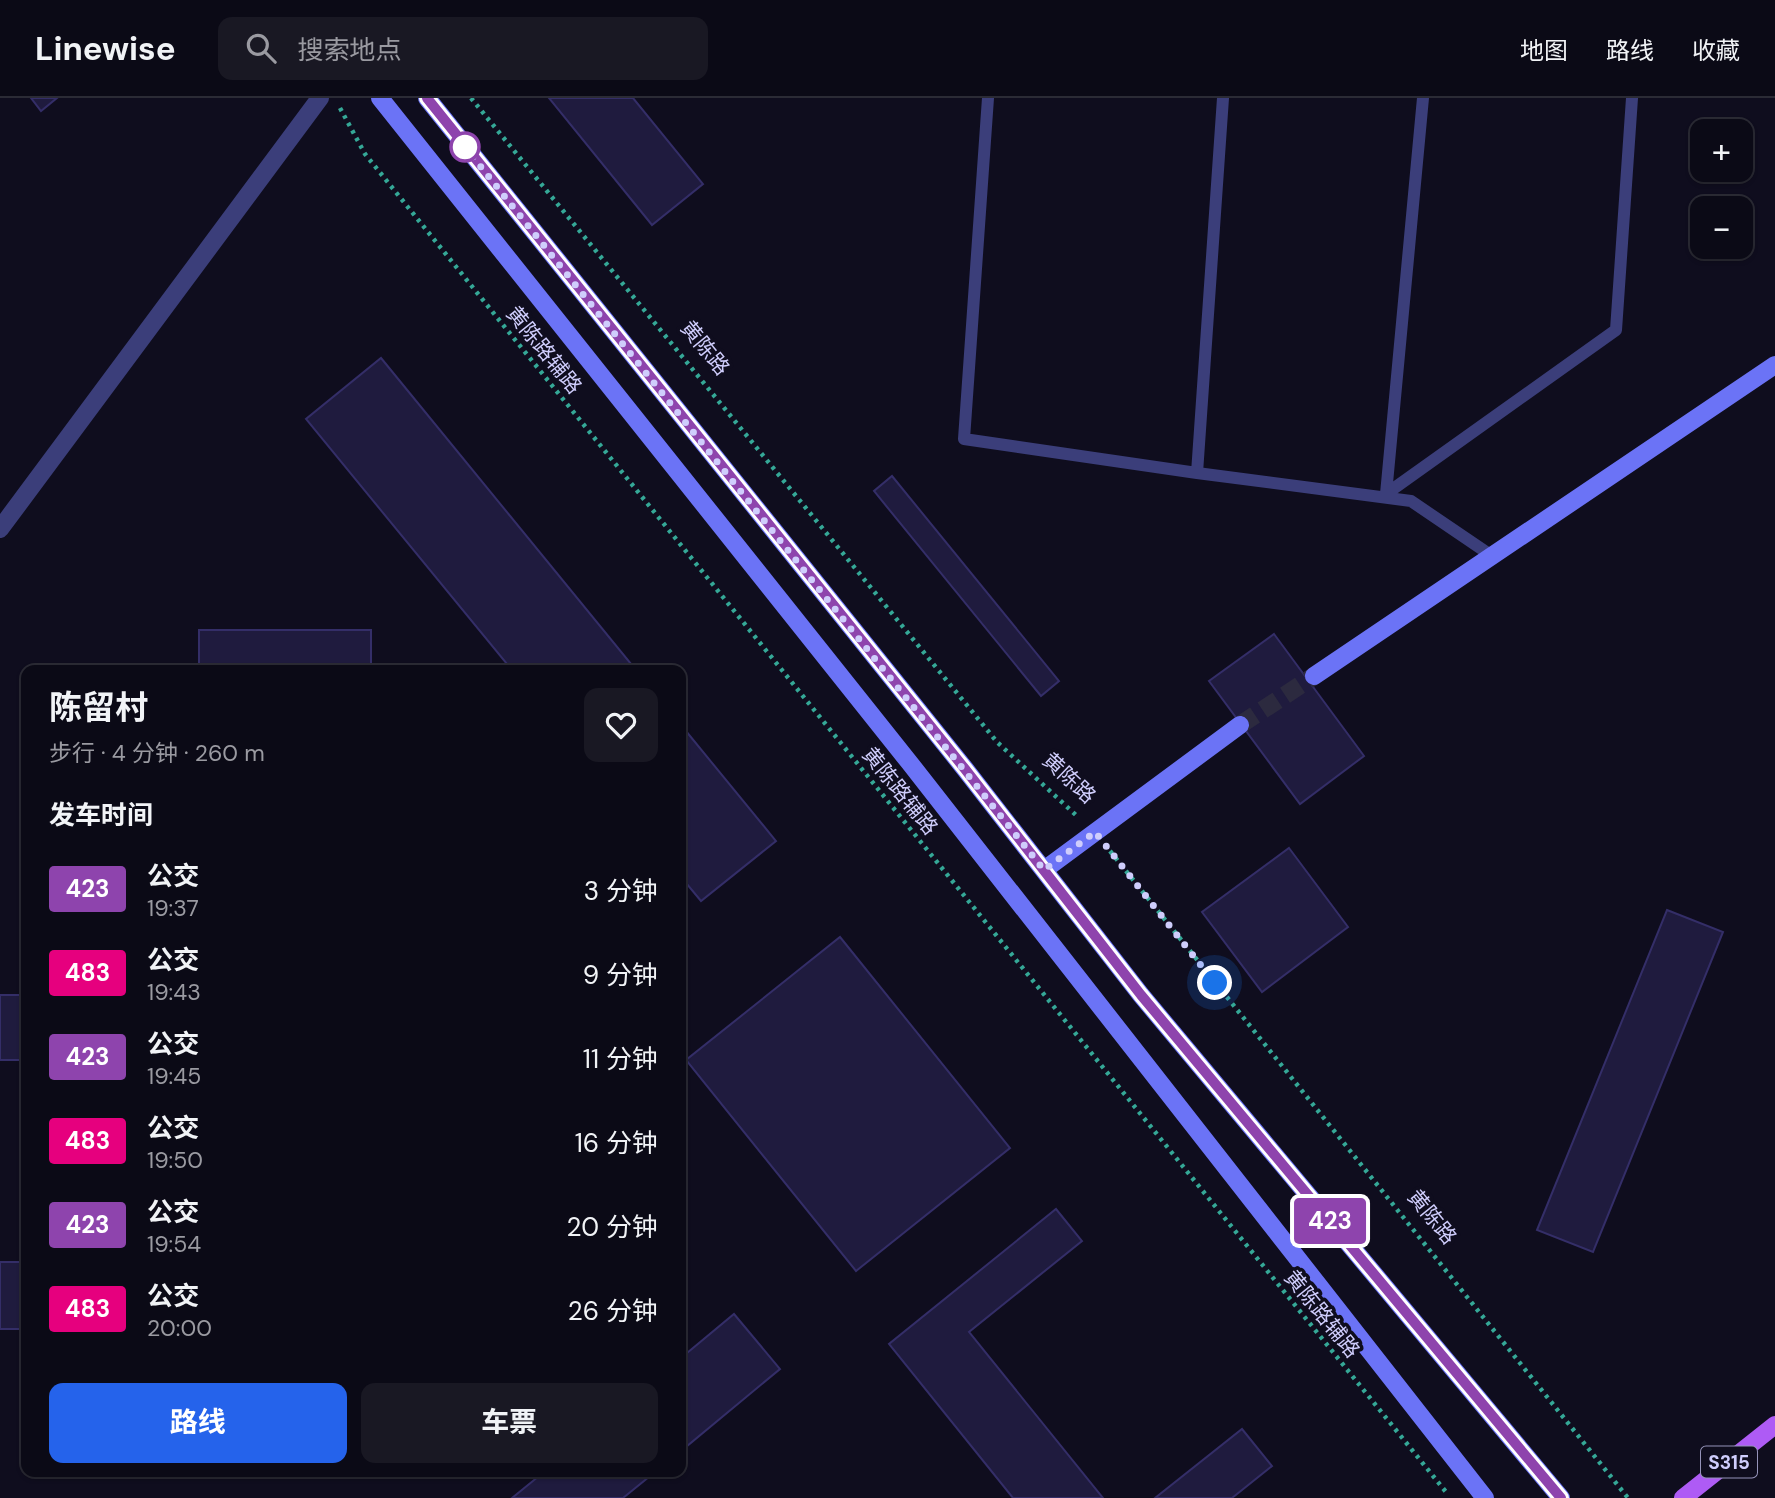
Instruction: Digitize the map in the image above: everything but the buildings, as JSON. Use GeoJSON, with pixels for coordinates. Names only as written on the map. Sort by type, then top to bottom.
{"type":"FeatureCollection","features":[{"type":"Feature","properties":{"kind":"main road"},"geometry":{"type":"LineString","coordinates":[[380,98],[900,751],[1485,1498]]}},
{"type":"Feature","properties":{"kind":"main road"},"geometry":{"type":"LineString","coordinates":[[427,98],[1141,995],[1560,1498]]}},
{"type":"Feature","properties":{"kind":"main road"},"geometry":{"type":"LineString","coordinates":[[1314,676],[1775,365]]}},
{"type":"Feature","properties":{"kind":"main road"},"geometry":{"type":"LineString","coordinates":[[1044,870],[1240,725]]}},
{"type":"Feature","properties":{"kind":"main road","name":"S315"},"geometry":{"type":"LineString","coordinates":[[1683,1498],[1775,1425]]}},
{"type":"Feature","properties":{"kind":"street"},"geometry":{"type":"LineString","coordinates":[[0,529],[320,98]]}},
{"type":"Feature","properties":{"kind":"lane"},"geometry":{"type":"LineString","coordinates":[[988,98],[964,439],[1411,501],[1492,556]]}},
{"type":"Feature","properties":{"kind":"lane"},"geometry":{"type":"LineString","coordinates":[[1197,473],[1223,98]]}},
{"type":"Feature","properties":{"kind":"lane"},"geometry":{"type":"LineString","coordinates":[[1423,98],[1386,494],[1616,330],[1632,98]]}},
{"type":"Feature","properties":{"kind":"path","name":"黄陈路辅路"},"geometry":{"type":"LineString","coordinates":[[335,98],[365,154],[1451,1498]]}},
{"type":"Feature","properties":{"kind":"path","name":"黄陈路"},"geometry":{"type":"LineString","coordinates":[[471,98],[997,742],[1095,832],[1628,1498]]}},
{"type":"Feature","properties":{"kind":"tunnel"},"geometry":{"type":"LineString","coordinates":[[1240,725],[1314,676]]}},
{"type":"Feature","properties":{"kind":"bus line","name":"423"},"geometry":{"type":"LineString","coordinates":[[427,98],[965,769],[1141,995],[1561,1498]]}},
{"type":"Feature","properties":{"kind":"route"},"geometry":{"type":"LineString","coordinates":[[465,147],[1044,870],[1095,832],[1215,983]]}}]}
